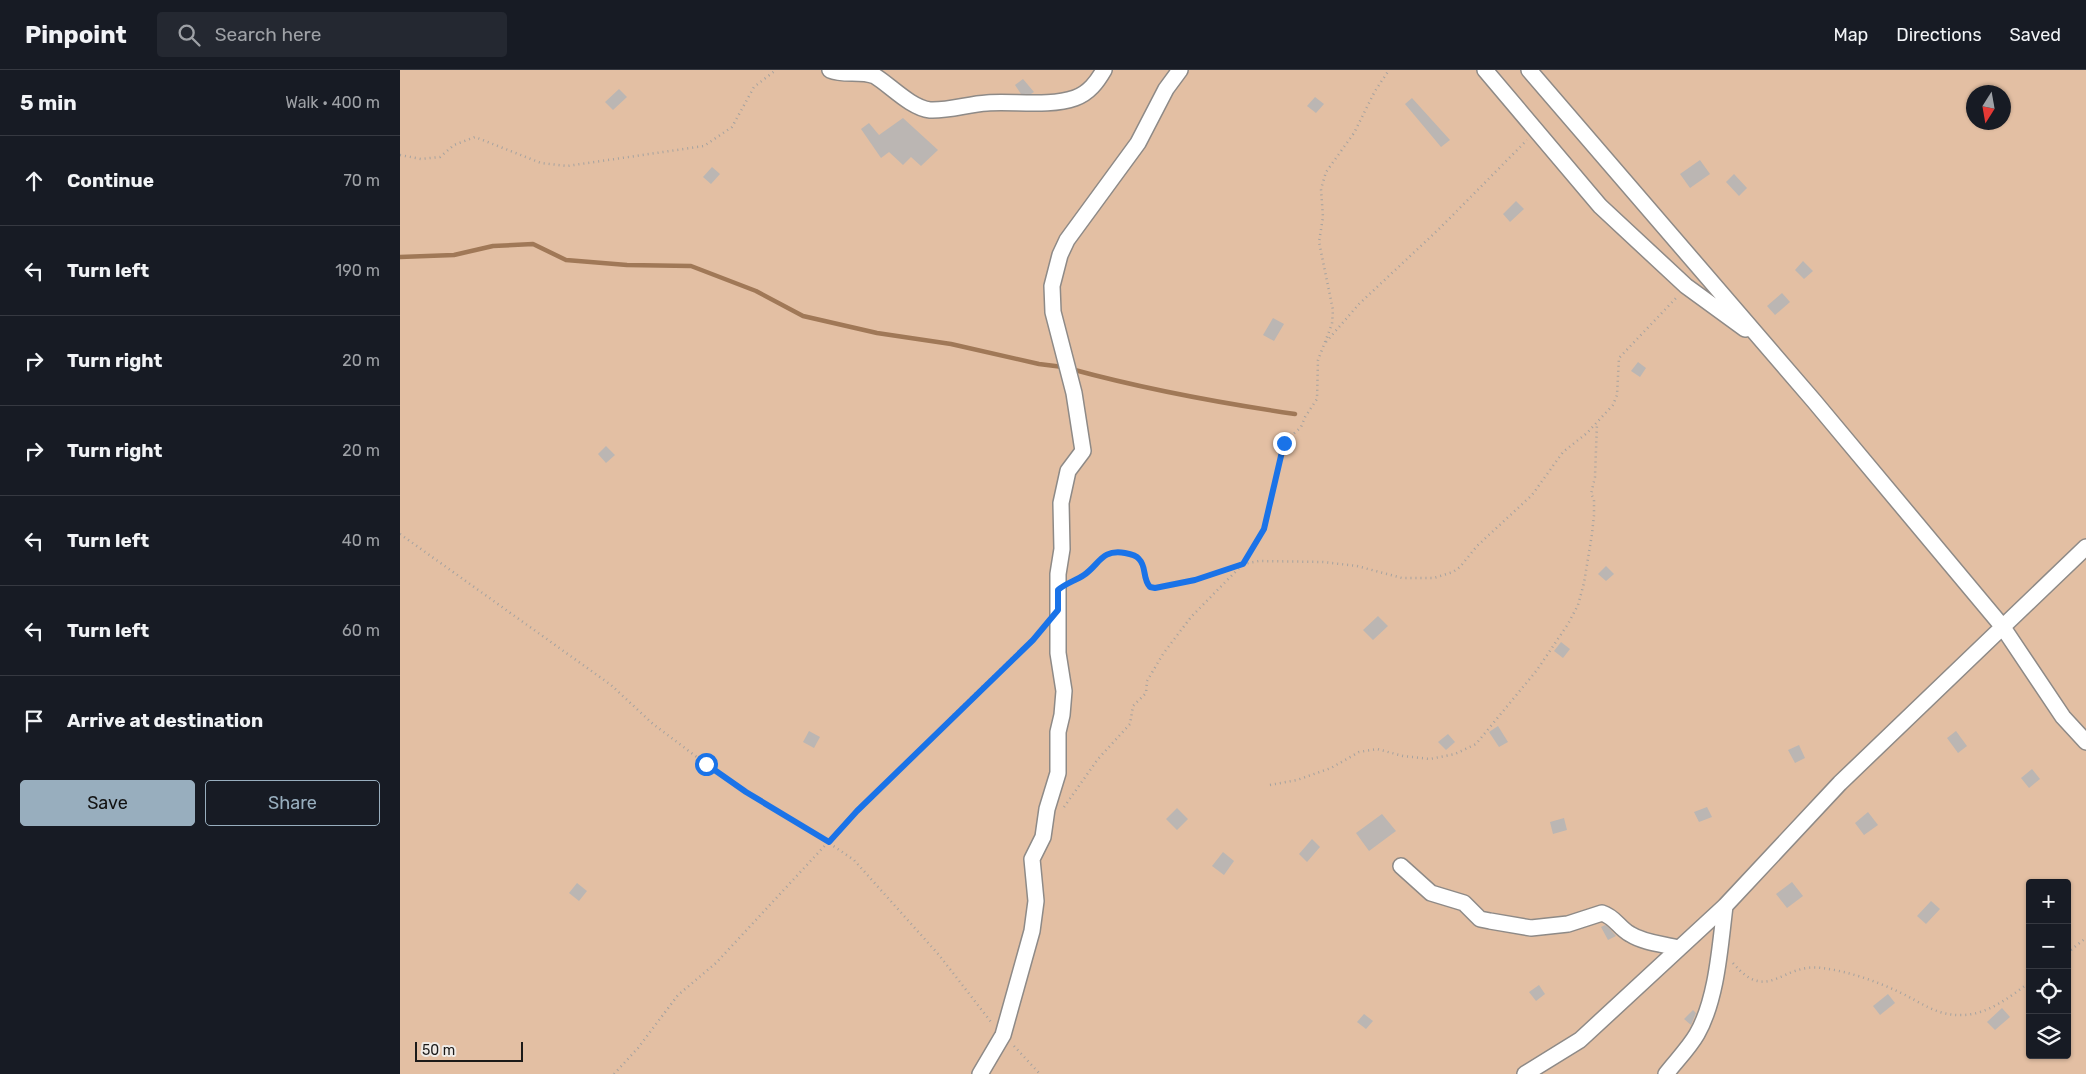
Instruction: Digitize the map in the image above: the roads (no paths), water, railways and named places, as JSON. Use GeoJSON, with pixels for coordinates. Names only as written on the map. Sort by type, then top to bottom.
{"type":"FeatureCollection","features":[{"type":"Feature","properties":{"kind":"street"},"geometry":{"type":"LineString","coordinates":[[830,70],[835,72],[862,72],[874,76],[898,93],[929,110],[986,103],[1060,101],[1074,98],[1094,86],[1104,70]]}},
{"type":"Feature","properties":{"kind":"street"},"geometry":{"type":"LineString","coordinates":[[980,1074],[1004,1035],[1032,931],[1036,901],[1032,859],[1043,837],[1049,801],[1058,773],[1058,732],[1064,691],[1058,653],[1058,590],[1062,549],[1060,524],[1063,487],[1068,471],[1083,451],[1074,394],[1053,312],[1052,286],[1067,240],[1138,143],[1166,89],[1180,70]]}},
{"type":"Feature","properties":{"kind":"street"},"geometry":{"type":"LineString","coordinates":[[1485,70],[1600,206],[1686,286],[1766,345]]}},
{"type":"Feature","properties":{"kind":"street"},"geometry":{"type":"LineString","coordinates":[[1529,70],[1766,345],[2002,626],[2063,717],[2086,742]]}},
{"type":"Feature","properties":{"kind":"street"},"geometry":{"type":"LineString","coordinates":[[1525,1074],[1580,1040],[1724,906],[1840,783],[2086,547]]}},
{"type":"Feature","properties":{"kind":"street"},"geometry":{"type":"LineString","coordinates":[[1401,866],[1432,893],[1464,903],[1480,919],[1531,928],[1568,924],[1602,913],[1617,920],[1626,932],[1635,937],[1679,948]]}},
{"type":"Feature","properties":{"kind":"street"},"geometry":{"type":"LineString","coordinates":[[1666,1074],[1696,1036],[1704,1022],[1714,982],[1724,906]]}},
{"type":"Feature","properties":{"kind":"waterway"},"geometry":{"type":"LineString","coordinates":[[400,257],[454,255],[493,246],[533,244],[566,260],[627,265],[691,266],[756,291],[803,316],[877,333],[951,344],[1039,364],[1063,367]]}},
{"type":"Feature","properties":{"kind":"waterway"},"geometry":{"type":"LineString","coordinates":[[1071,369],[1182,395],[1295,414]]}}]}
